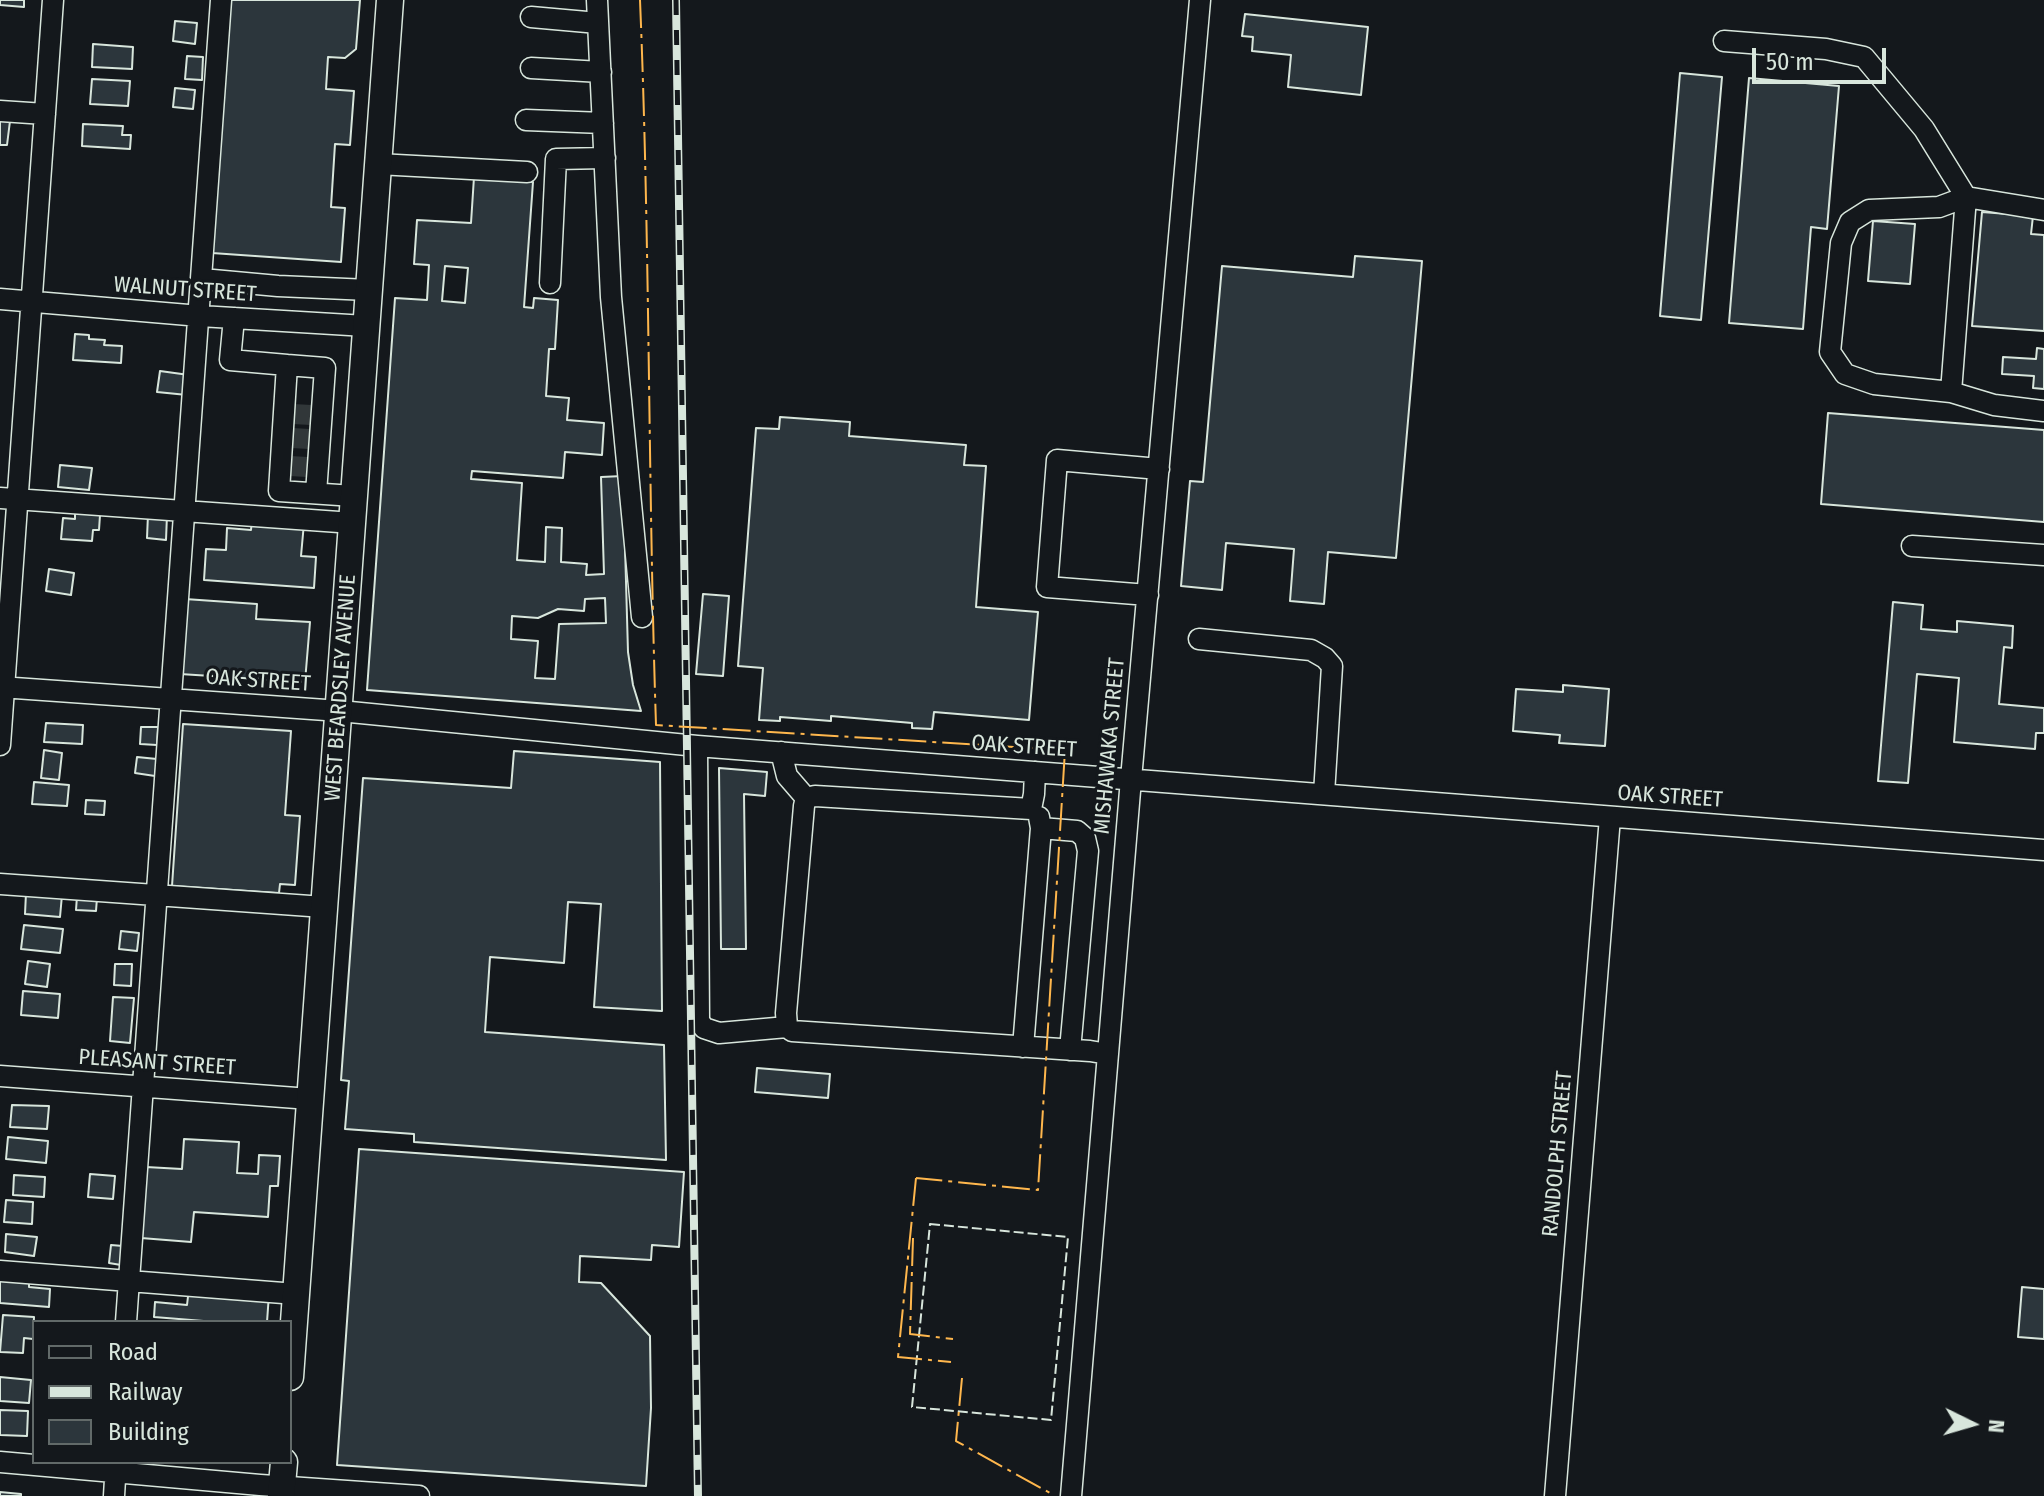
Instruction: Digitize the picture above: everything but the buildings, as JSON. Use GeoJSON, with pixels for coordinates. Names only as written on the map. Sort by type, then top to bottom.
{"type":"FeatureCollection","features":[{"type":"Feature","properties":{"kind":"main road","name":"WEST BEARDSLEY AVENUE"},"geometry":{"type":"LineString","coordinates":[[292,1349],[390,0]]}},
{"type":"Feature","properties":{"kind":"street"},"geometry":{"type":"LineString","coordinates":[[0,745],[9,498],[32,302],[53,0]]}},
{"type":"Feature","properties":{"kind":"street"},"geometry":{"type":"LineString","coordinates":[[126,1320],[221,0]]}},
{"type":"Feature","properties":{"kind":"street"},"geometry":{"type":"LineString","coordinates":[[597,0],[611,297],[642,617]]}},
{"type":"Feature","properties":{"kind":"street","name":"MISHAWAKA STREET"},"geometry":{"type":"LineString","coordinates":[[1071,1496],[1200,0]]}},
{"type":"Feature","properties":{"kind":"street"},"geometry":{"type":"LineString","coordinates":[[531,17],[598,23]]}},
{"type":"Feature","properties":{"kind":"street"},"geometry":{"type":"LineString","coordinates":[[1724,41],[1826,49],[1864,57],[1924,129],[1966,197],[1951,392]]}},
{"type":"Feature","properties":{"kind":"street"},"geometry":{"type":"LineString","coordinates":[[531,68],[601,72]]}},
{"type":"Feature","properties":{"kind":"street"},"geometry":{"type":"LineString","coordinates":[[0,111],[45,114]]}},
{"type":"Feature","properties":{"kind":"street"},"geometry":{"type":"LineString","coordinates":[[526,120],[603,123]]}},
{"type":"Feature","properties":{"kind":"street"},"geometry":{"type":"LineString","coordinates":[[550,283],[556,159],[605,158]]}},
{"type":"Feature","properties":{"kind":"street"},"geometry":{"type":"LineString","coordinates":[[378,164],[527,172]]}},
{"type":"Feature","properties":{"kind":"street"},"geometry":{"type":"LineString","coordinates":[[2044,210],[1966,197],[1939,207],[1869,210],[1850,222],[1841,243],[1830,352],[1845,374],[1874,384],[1951,392],[1994,405],[2044,411]]}},
{"type":"Feature","properties":{"kind":"street"},"geometry":{"type":"LineString","coordinates":[[202,279],[369,290]]}},
{"type":"Feature","properties":{"kind":"street","name":"WALNUT STREET"},"geometry":{"type":"LineString","coordinates":[[0,299],[366,326]]}},
{"type":"Feature","properties":{"kind":"street"},"geometry":{"type":"LineString","coordinates":[[234,318],[230,360],[325,368],[302,415],[299,466],[316,493]]}},
{"type":"Feature","properties":{"kind":"street"},"geometry":{"type":"LineString","coordinates":[[287,365],[302,415],[301,439],[299,466],[279,491],[354,496]]}},
{"type":"Feature","properties":{"kind":"street"},"geometry":{"type":"LineString","coordinates":[[1148,595],[1047,587],[1057,460],[1159,469]]}},
{"type":"Feature","properties":{"kind":"street"},"geometry":{"type":"LineString","coordinates":[[9,498],[353,523]]}},
{"type":"Feature","properties":{"kind":"street"},"geometry":{"type":"LineString","coordinates":[[1912,546],[2044,555]]}},
{"type":"Feature","properties":{"kind":"street"},"geometry":{"type":"LineString","coordinates":[[1199,639],[1311,650],[1332,666],[1324,794]]}},
{"type":"Feature","properties":{"kind":"street","name":"OAK STREET"},"geometry":{"type":"LineString","coordinates":[[2,688],[340,711],[697,746],[2044,850]]}},
{"type":"Feature","properties":{"kind":"street"},"geometry":{"type":"LineString","coordinates":[[697,746],[699,1021],[704,1028],[719,1033],[787,1027],[792,1031],[1108,1054]]}},
{"type":"Feature","properties":{"kind":"street"},"geometry":{"type":"LineString","coordinates":[[781,752],[787,776],[806,798],[787,1027]]}},
{"type":"Feature","properties":{"kind":"street"},"geometry":{"type":"LineString","coordinates":[[1031,809],[1035,772]]}},
{"type":"Feature","properties":{"kind":"street"},"geometry":{"type":"LineString","coordinates":[[806,798],[815,796],[1031,809],[1040,819],[1023,1047]]}},
{"type":"Feature","properties":{"kind":"street","name":"RANDOLPH STREET"},"geometry":{"type":"LineString","coordinates":[[1555,1496],[1610,817]]}},
{"type":"Feature","properties":{"kind":"street"},"geometry":{"type":"LineString","coordinates":[[1041,828],[1077,831],[1085,838],[1088,851],[1070,1050]]}},
{"type":"Feature","properties":{"kind":"street"},"geometry":{"type":"LineString","coordinates":[[0,884],[324,907]]}},
{"type":"Feature","properties":{"kind":"street","name":"PLEASANT STREET"},"geometry":{"type":"LineString","coordinates":[[0,1076],[310,1099]]}},
{"type":"Feature","properties":{"kind":"street"},"geometry":{"type":"LineString","coordinates":[[0,1271],[296,1294]]}},
{"type":"Feature","properties":{"kind":"street"},"geometry":{"type":"LineString","coordinates":[[0,1462],[32,1463]]}},
{"type":"Feature","properties":{"kind":"street"},"geometry":{"type":"LineString","coordinates":[[46,1464],[282,1481],[419,1496]]}},
{"type":"Feature","properties":{"kind":"street"},"geometry":{"type":"LineString","coordinates":[[114,1496],[115,1467]]}},
{"type":"Feature","properties":{"kind":"tunnel"},"geometry":{"type":"LineString","coordinates":[[293,414],[311,415]]}},
{"type":"Feature","properties":{"kind":"tunnel"},"geometry":{"type":"LineString","coordinates":[[292,438],[309,439]]}},
{"type":"Feature","properties":{"kind":"tunnel"},"geometry":{"type":"LineString","coordinates":[[290,466],[307,467]]}},
{"type":"Feature","properties":{"kind":"railway"},"geometry":{"type":"LineString","coordinates":[[676,0],[698,1496]]}},
{"type":"Feature","properties":{"kind":"fence"},"geometry":{"type":"LineString","coordinates":[[930,1224],[1068,1237],[1051,1420],[912,1407],[930,1224]]}},
{"type":"Feature","properties":{"kind":"power"},"geometry":{"type":"LineString","coordinates":[[640,0],[656,725],[1065,750],[1038,1190],[916,1178]]}},
{"type":"Feature","properties":{"kind":"power"},"geometry":{"type":"LineString","coordinates":[[916,1178],[898,1357],[951,1362]]}},
{"type":"Feature","properties":{"kind":"power"},"geometry":{"type":"LineString","coordinates":[[913,1238],[910,1334],[953,1339]]}},
{"type":"Feature","properties":{"kind":"power"},"geometry":{"type":"LineString","coordinates":[[962,1378],[956,1441],[1050,1493],[1050,1496]]}}]}
